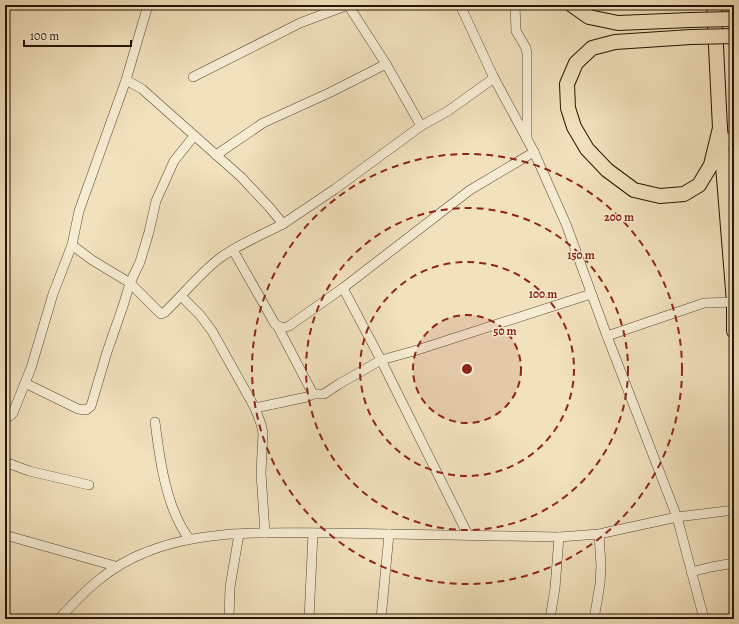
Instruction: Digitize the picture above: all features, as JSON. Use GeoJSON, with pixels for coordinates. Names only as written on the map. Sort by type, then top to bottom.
{"type":"FeatureCollection","features":[{"type":"Feature","properties":{"kind":"highway"},"geometry":{"type":"LineString","coordinates":[[572,5],[589,17],[618,23],[734,19]]}},
{"type":"Feature","properties":{"kind":"highway"},"geometry":{"type":"LineString","coordinates":[[714,5],[725,136],[734,302],[734,331]]}},
{"type":"Feature","properties":{"kind":"highway"},"geometry":{"type":"LineString","coordinates":[[725,136],[711,165],[699,185],[684,194],[660,196],[634,190],[607,170],[587,148],[574,128],[568,108],[567,84],[576,63],[592,48],[615,42],[734,36]]}},
{"type":"Feature","properties":{"kind":"street"},"geometry":{"type":"LineString","coordinates":[[5,416],[10,416],[13,413],[31,368],[53,294],[72,245],[79,211],[126,80],[148,5]]}},
{"type":"Feature","properties":{"kind":"street"},"geometry":{"type":"LineString","coordinates":[[193,77],[300,23],[348,5],[386,64],[421,126]]}},
{"type":"Feature","properties":{"kind":"street"},"geometry":{"type":"LineString","coordinates":[[460,5],[494,78],[534,152],[566,224],[591,294],[677,517],[704,619]]}},
{"type":"Feature","properties":{"kind":"street"},"geometry":{"type":"LineString","coordinates":[[515,5],[516,31],[526,48],[527,54],[527,139]]}},
{"type":"Feature","properties":{"kind":"street"},"geometry":{"type":"LineString","coordinates":[[216,155],[263,123],[331,92],[386,64]]}},
{"type":"Feature","properties":{"kind":"street"},"geometry":{"type":"LineString","coordinates":[[72,245],[92,260],[130,283],[161,314],[165,312],[212,266],[233,250],[283,224],[335,189],[421,126],[448,111],[494,78]]}},
{"type":"Feature","properties":{"kind":"street"},"geometry":{"type":"LineString","coordinates":[[126,80],[142,89],[216,155],[256,192],[283,224]]}},
{"type":"Feature","properties":{"kind":"street"},"geometry":{"type":"LineString","coordinates":[[25,383],[78,408],[86,410],[91,406],[106,352],[130,283],[140,262],[150,232],[156,201],[174,161],[194,136]]}},
{"type":"Feature","properties":{"kind":"street"},"geometry":{"type":"LineString","coordinates":[[278,327],[282,328],[289,326],[343,288],[470,190],[534,152]]}},
{"type":"Feature","properties":{"kind":"street"},"geometry":{"type":"LineString","coordinates":[[233,250],[278,327],[313,394]]}},
{"type":"Feature","properties":{"kind":"street"},"geometry":{"type":"LineString","coordinates":[[343,288],[381,360],[468,535]]}},
{"type":"Feature","properties":{"kind":"street"},"geometry":{"type":"LineString","coordinates":[[255,408],[307,397],[313,394],[324,394],[381,360],[414,351],[591,294]]}},
{"type":"Feature","properties":{"kind":"street"},"geometry":{"type":"LineString","coordinates":[[181,296],[200,315],[212,331],[255,408],[263,433],[261,473],[265,533]]}},
{"type":"Feature","properties":{"kind":"street"},"geometry":{"type":"LineString","coordinates":[[607,336],[704,303],[734,302]]}},
{"type":"Feature","properties":{"kind":"street"},"geometry":{"type":"LineString","coordinates":[[155,422],[158,451],[164,477],[178,520],[189,539]]}},
{"type":"Feature","properties":{"kind":"street"},"geometry":{"type":"LineString","coordinates":[[5,462],[21,469],[89,485]]}},
{"type":"Feature","properties":{"kind":"street"},"geometry":{"type":"LineString","coordinates":[[59,619],[87,590],[115,566],[144,552],[189,539],[265,533],[559,537],[600,534],[677,517],[734,510]]}},
{"type":"Feature","properties":{"kind":"street"},"geometry":{"type":"LineString","coordinates":[[309,619],[313,533]]}},
{"type":"Feature","properties":{"kind":"street"},"geometry":{"type":"LineString","coordinates":[[229,619],[229,597],[239,534]]}},
{"type":"Feature","properties":{"kind":"street"},"geometry":{"type":"LineString","coordinates":[[381,619],[389,534]]}},
{"type":"Feature","properties":{"kind":"street"},"geometry":{"type":"LineString","coordinates":[[594,619],[601,572],[600,534]]}},
{"type":"Feature","properties":{"kind":"street"},"geometry":{"type":"LineString","coordinates":[[5,535],[115,566]]}},
{"type":"Feature","properties":{"kind":"street"},"geometry":{"type":"LineString","coordinates":[[550,619],[555,588],[559,537]]}},
{"type":"Feature","properties":{"kind":"street"},"geometry":{"type":"LineString","coordinates":[[691,572],[734,563]]}},
{"type":"Feature","properties":{"kind":"green space"},"geometry":{"type":"Polygon","coordinates":[[[721,5],[734,5],[734,13],[721,14],[721,5]]]}}]}
